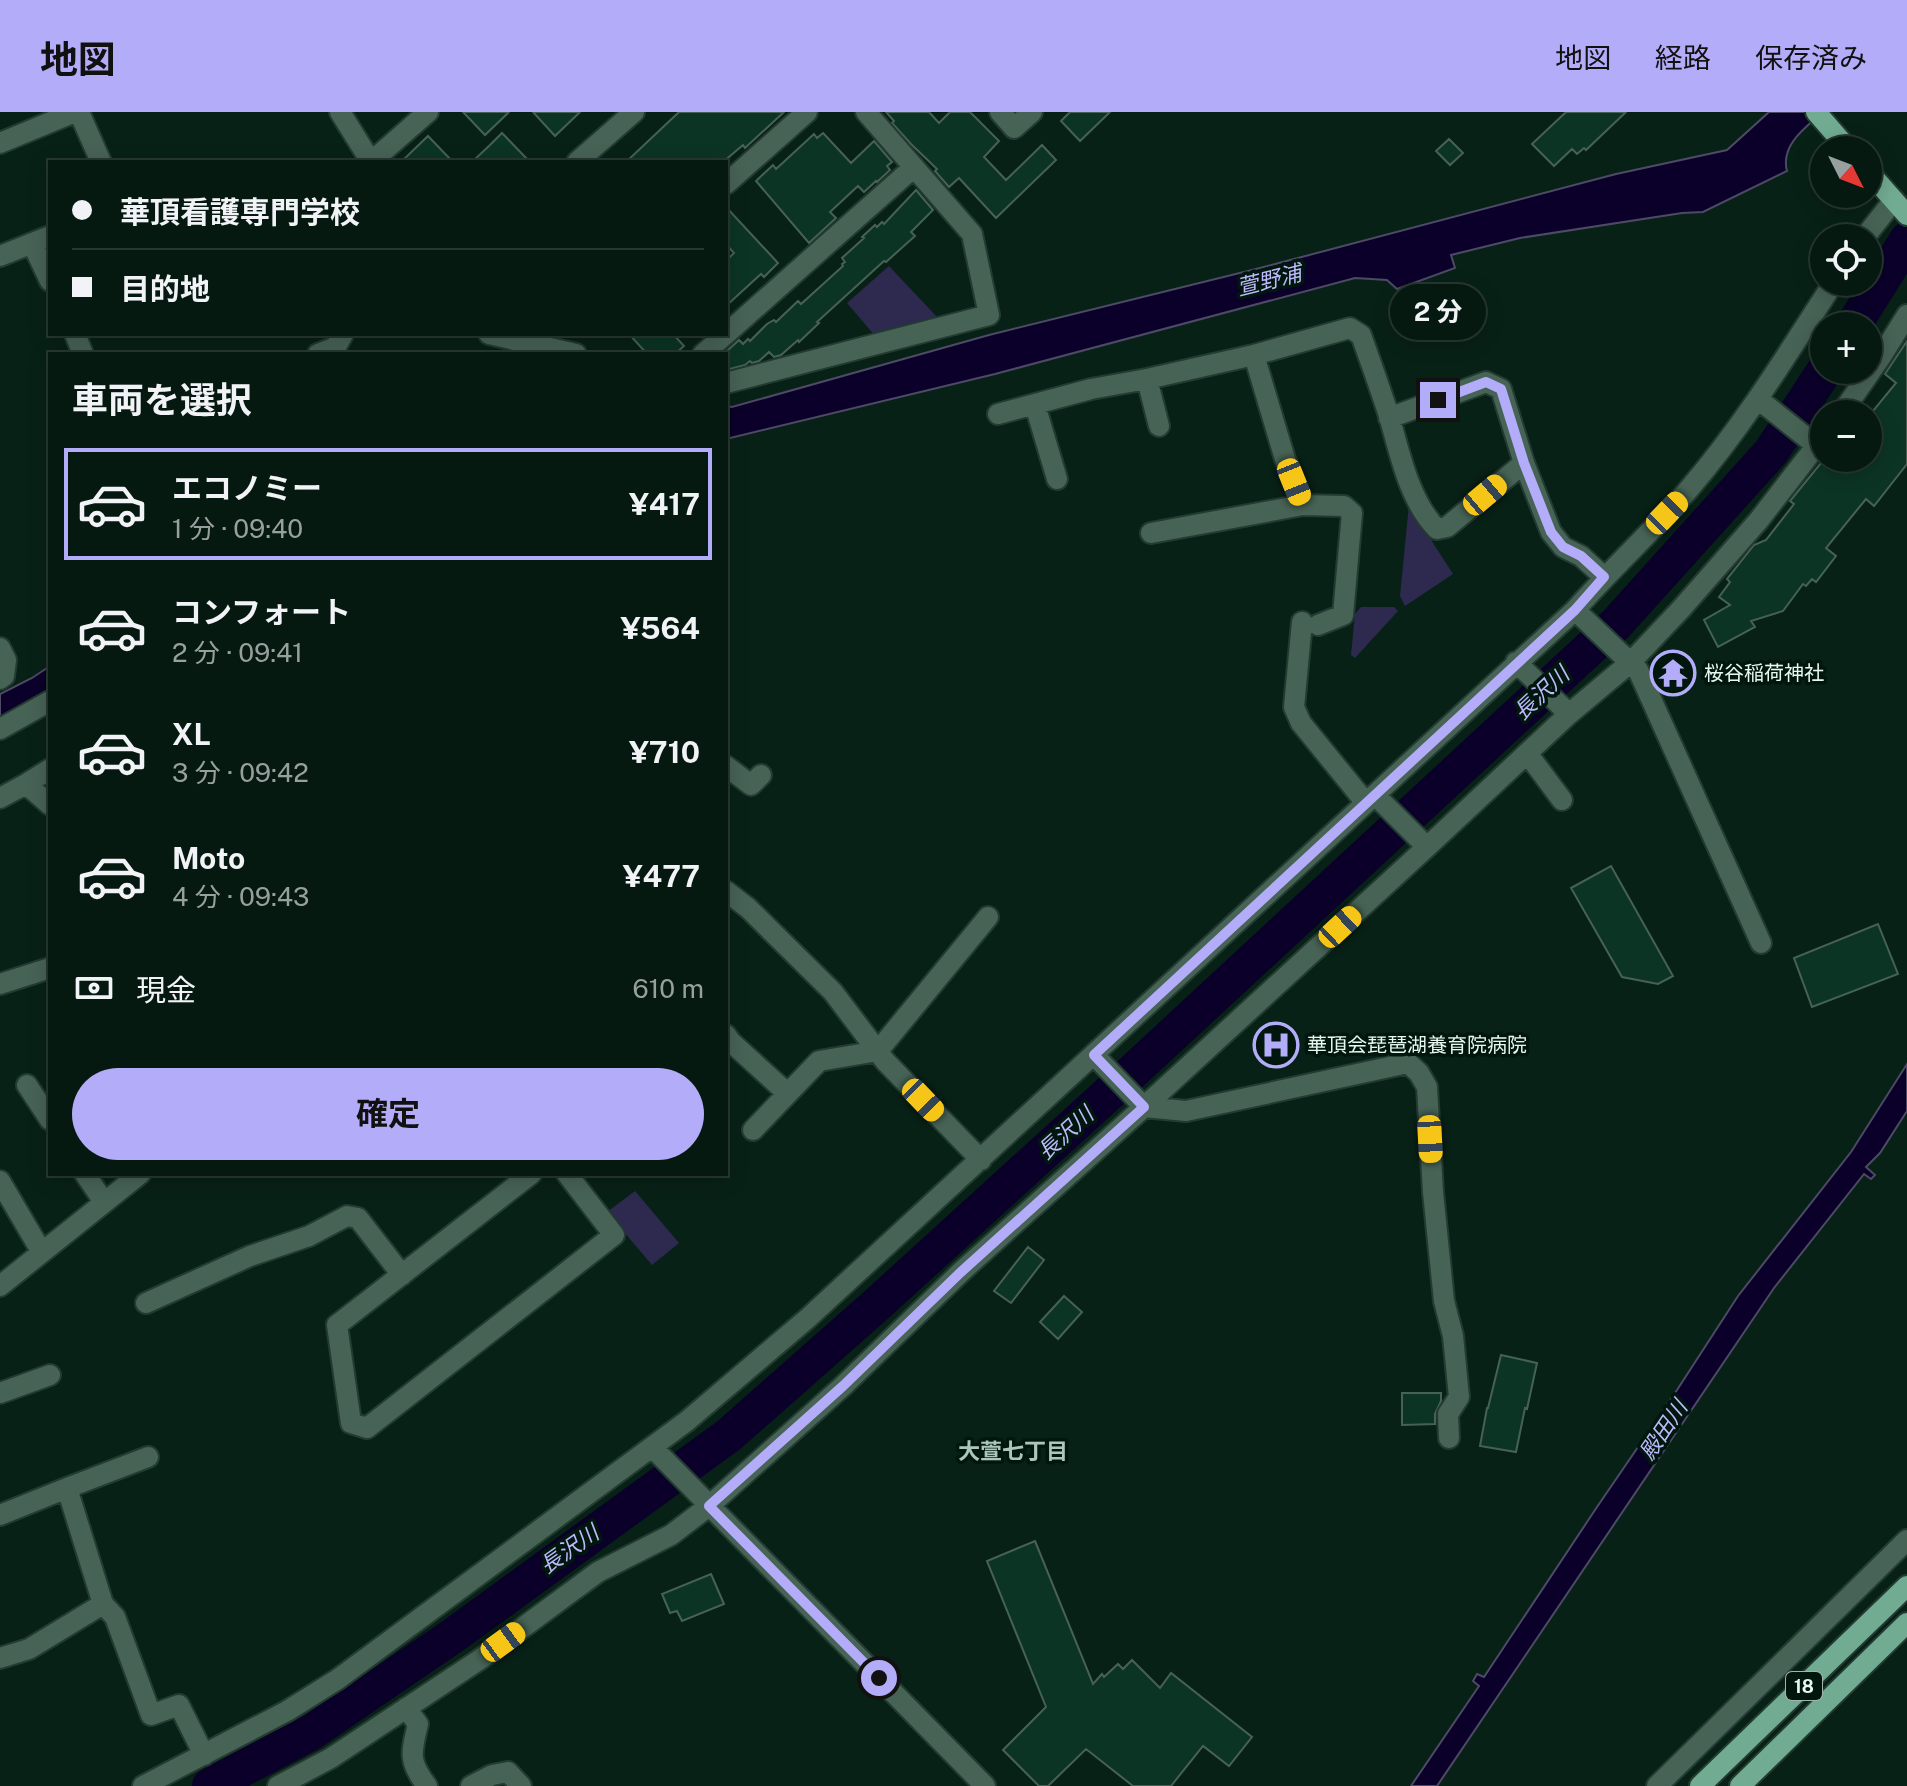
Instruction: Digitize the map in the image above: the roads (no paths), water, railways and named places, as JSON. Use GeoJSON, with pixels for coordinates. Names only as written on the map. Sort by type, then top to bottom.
{"type":"FeatureCollection","features":[{"type":"Feature","properties":{"kind":"main road"},"geometry":{"type":"LineString","coordinates":[[1820,117],[1837,136]]}},
{"type":"Feature","properties":{"kind":"main road"},"geometry":{"type":"LineString","coordinates":[[1882,187],[1900,207]]}},
{"type":"Feature","properties":{"kind":"main road","name":"18"},"geometry":{"type":"LineString","coordinates":[[1700,1786],[1907,1586]]}},
{"type":"Feature","properties":{"kind":"main road","name":"18"},"geometry":{"type":"LineString","coordinates":[[1740,1786],[1907,1623]]}},
{"type":"Feature","properties":{"kind":"street"},"geometry":{"type":"LineString","coordinates":[[0,143],[77,112],[100,160]]}},
{"type":"Feature","properties":{"kind":"street"},"geometry":{"type":"LineString","coordinates":[[340,112],[370,160]]}},
{"type":"Feature","properties":{"kind":"street"},"geometry":{"type":"LineString","coordinates":[[373,160],[428,112]]}},
{"type":"Feature","properties":{"kind":"street"},"geometry":{"type":"LineString","coordinates":[[579,160],[634,112]]}},
{"type":"Feature","properties":{"kind":"street"},"geometry":{"type":"LineString","coordinates":[[728,182],[807,112]]}},
{"type":"Feature","properties":{"kind":"street"},"geometry":{"type":"LineString","coordinates":[[728,382],[989,315],[972,234],[866,112]]}},
{"type":"Feature","properties":{"kind":"street"},"geometry":{"type":"LineString","coordinates":[[1000,112],[1014,128],[1032,112]]}},
{"type":"Feature","properties":{"kind":"street"},"geometry":{"type":"LineString","coordinates":[[728,332],[914,167]]}},
{"type":"Feature","properties":{"kind":"street"},"geometry":{"type":"LineString","coordinates":[[1880,224],[1900,207]]}},
{"type":"Feature","properties":{"kind":"street"},"geometry":{"type":"LineString","coordinates":[[0,256],[41,240],[48,272]]}},
{"type":"Feature","properties":{"kind":"street"},"geometry":{"type":"LineString","coordinates":[[143,1786],[287,1711],[338,1679],[657,1452],[687,1421],[808,1318],[981,1160],[1098,1059],[1374,800],[1579,614],[1604,577],[1688,491],[1730,439],[1764,404],[1826,296]]}},
{"type":"Feature","properties":{"kind":"street"},"geometry":{"type":"LineString","coordinates":[[1851,400],[1907,315]]}},
{"type":"Feature","properties":{"kind":"street"},"geometry":{"type":"LineString","coordinates":[[998,414],[1091,389],[1254,355],[1350,328],[1361,335],[1405,474],[1430,522],[1437,529],[1447,527],[1524,463]]}},
{"type":"Feature","properties":{"kind":"street"},"geometry":{"type":"LineString","coordinates":[[323,352],[336,347],[342,336]]}},
{"type":"Feature","properties":{"kind":"street"},"geometry":{"type":"LineString","coordinates":[[510,336],[551,340],[572,352]]}},
{"type":"Feature","properties":{"kind":"street"},"geometry":{"type":"LineString","coordinates":[[705,352],[724,336]]}},
{"type":"Feature","properties":{"kind":"street"},"geometry":{"type":"LineString","coordinates":[[1254,355],[1285,459],[1303,505]]}},
{"type":"Feature","properties":{"kind":"street"},"geometry":{"type":"LineString","coordinates":[[1147,379],[1159,426]]}},
{"type":"Feature","properties":{"kind":"street"},"geometry":{"type":"LineString","coordinates":[[1389,418],[1486,382],[1501,389],[1524,463],[1551,532],[1563,547],[1581,556],[1604,577]]}},
{"type":"Feature","properties":{"kind":"street"},"geometry":{"type":"LineString","coordinates":[[1764,404],[1810,436]]}},
{"type":"Feature","properties":{"kind":"street"},"geometry":{"type":"LineString","coordinates":[[1035,405],[1057,479]]}},
{"type":"Feature","properties":{"kind":"street"},"geometry":{"type":"LineString","coordinates":[[278,1786],[331,1758],[479,1660],[598,1572],[671,1535],[705,1502],[843,1386],[961,1272],[1424,844],[1527,753],[1564,709],[1681,609],[1759,520],[1810,451]]}},
{"type":"Feature","properties":{"kind":"street"},"geometry":{"type":"LineString","coordinates":[[1151,533],[1303,505],[1344,506],[1352,513],[1343,615],[1310,624],[1294,707],[1301,723],[1374,800],[1424,844]]}},
{"type":"Feature","properties":{"kind":"street"},"geometry":{"type":"LineString","coordinates":[[1579,614],[1638,670],[1761,943]]}},
{"type":"Feature","properties":{"kind":"street"},"geometry":{"type":"LineString","coordinates":[[0,648],[6,660],[4,676],[0,679]]}},
{"type":"Feature","properties":{"kind":"street"},"geometry":{"type":"LineString","coordinates":[[1520,666],[1564,709]]}},
{"type":"Feature","properties":{"kind":"street"},"geometry":{"type":"LineString","coordinates":[[0,729],[48,702]]}},
{"type":"Feature","properties":{"kind":"street"},"geometry":{"type":"LineString","coordinates":[[1527,753],[1562,800]]}},
{"type":"Feature","properties":{"kind":"street"},"geometry":{"type":"LineString","coordinates":[[728,768],[751,785],[761,775]]}},
{"type":"Feature","properties":{"kind":"street"},"geometry":{"type":"LineString","coordinates":[[0,798],[48,770]]}},
{"type":"Feature","properties":{"kind":"street"},"geometry":{"type":"LineString","coordinates":[[26,784],[48,803]]}},
{"type":"Feature","properties":{"kind":"street"},"geometry":{"type":"LineString","coordinates":[[728,893],[748,908],[833,992],[878,1051],[981,1160]]}},
{"type":"Feature","properties":{"kind":"street"},"geometry":{"type":"LineString","coordinates":[[753,1130],[819,1061],[878,1051],[988,917]]}},
{"type":"Feature","properties":{"kind":"street"},"geometry":{"type":"LineString","coordinates":[[0,984],[48,969]]}},
{"type":"Feature","properties":{"kind":"street"},"geometry":{"type":"LineString","coordinates":[[728,1041],[787,1093]]}},
{"type":"Feature","properties":{"kind":"street"},"geometry":{"type":"LineString","coordinates":[[1098,1059],[1142,1105],[1186,1111],[1408,1063],[1419,1073],[1427,1087],[1444,1301],[1453,1336],[1459,1397],[1448,1414],[1449,1438]]}},
{"type":"Feature","properties":{"kind":"street"},"geometry":{"type":"LineString","coordinates":[[27,1085],[48,1117]]}},
{"type":"Feature","properties":{"kind":"street"},"geometry":{"type":"LineString","coordinates":[[86,1176],[104,1202]]}},
{"type":"Feature","properties":{"kind":"street"},"geometry":{"type":"LineString","coordinates":[[0,1286],[137,1176]]}},
{"type":"Feature","properties":{"kind":"street"},"geometry":{"type":"LineString","coordinates":[[528,1176],[337,1325],[351,1423],[367,1428],[614,1235],[569,1176]]}},
{"type":"Feature","properties":{"kind":"street"},"geometry":{"type":"LineString","coordinates":[[0,1181],[41,1251]]}},
{"type":"Feature","properties":{"kind":"street"},"geometry":{"type":"LineString","coordinates":[[146,1303],[250,1256],[309,1236],[347,1216],[358,1218],[402,1275]]}},
{"type":"Feature","properties":{"kind":"street"},"geometry":{"type":"LineString","coordinates":[[0,1393],[50,1375]]}},
{"type":"Feature","properties":{"kind":"street"},"geometry":{"type":"LineString","coordinates":[[657,1452],[985,1786]]}},
{"type":"Feature","properties":{"kind":"street"},"geometry":{"type":"LineString","coordinates":[[0,1515],[148,1457]]}},
{"type":"Feature","properties":{"kind":"street"},"geometry":{"type":"LineString","coordinates":[[67,1488],[103,1604],[115,1617],[151,1715],[179,1705],[204,1755]]}},
{"type":"Feature","properties":{"kind":"street"},"geometry":{"type":"LineString","coordinates":[[1657,1786],[1907,1540]]}},
{"type":"Feature","properties":{"kind":"street"},"geometry":{"type":"LineString","coordinates":[[0,1658],[29,1649],[103,1604]]}},
{"type":"Feature","properties":{"kind":"street"},"geometry":{"type":"LineString","coordinates":[[406,1708],[418,1724],[411,1752],[415,1771],[427,1786]]}},
{"type":"Feature","properties":{"kind":"street"},"geometry":{"type":"LineString","coordinates":[[471,1786],[492,1775],[508,1772],[521,1786]]}},
{"type":"Feature","properties":{"kind":"water","name":"萱野浦"},"geometry":{"type":"Polygon","coordinates":[[[1769,112],[1823,112],[1802,130],[1791,145],[1787,153],[1787,171],[1703,212],[1520,238],[1451,255],[1455,268],[1397,289],[1387,280],[1355,278],[995,374],[728,439],[728,406],[989,335],[1260,268],[1616,174],[1727,150],[1769,112]]]}},
{"type":"Feature","properties":{"kind":"water"},"geometry":{"type":"Polygon","coordinates":[[[48,667],[48,693],[0,719],[0,694],[48,667]]]}},
{"type":"Feature","properties":{"kind":"water","name":"殿田川"},"geometry":{"type":"Polygon","coordinates":[[[1907,1064],[1907,1111],[1880,1153],[1866,1167],[1875,1175],[1871,1179],[1864,1174],[1774,1288],[1437,1786],[1411,1786],[1479,1686],[1473,1681],[1477,1674],[1484,1677],[1738,1296],[1851,1152],[1907,1064]]]}},
{"type":"Feature","properties":{"kind":"waterway","name":"長沢川"},"geometry":{"type":"LineString","coordinates":[[1862,312],[1907,240]]}},
{"type":"Feature","properties":{"kind":"waterway","name":"長沢川"},"geometry":{"type":"LineString","coordinates":[[210,1786],[312,1732],[454,1635],[729,1435],[1130,1074],[1616,624],[1771,452],[1816,384]]}},
{"type":"Feature","properties":{"kind":"place","name":"桜谷稲荷神社"},"geometry":{"type":"Point","coordinates":[1673,673]}},
{"type":"Feature","properties":{"kind":"place","name":"華頂会琵琶湖養育院病院"},"geometry":{"type":"Point","coordinates":[1276,1045]}},
{"type":"Feature","properties":{"kind":"district","name":"大萱七丁目"},"geometry":{"type":"Point","coordinates":[1013,1451]}}]}
